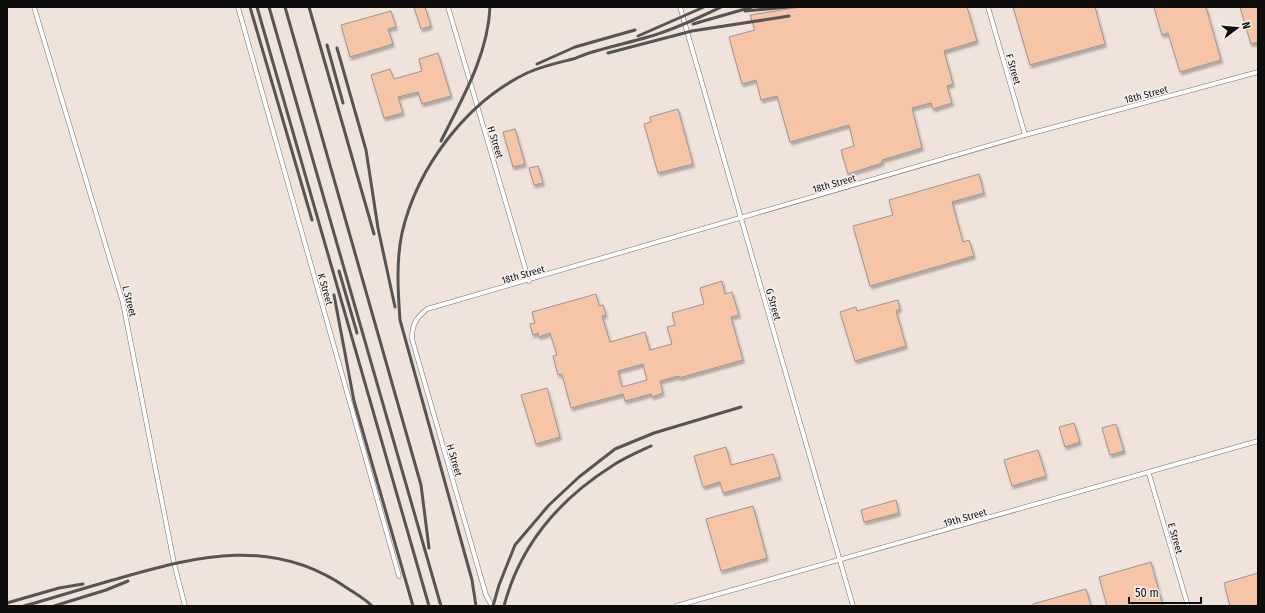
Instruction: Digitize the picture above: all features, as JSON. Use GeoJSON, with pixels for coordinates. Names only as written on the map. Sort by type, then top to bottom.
{"type":"FeatureCollection","features":[{"type":"Feature","properties":{"kind":"lane","name":"L Street"},"geometry":{"type":"LineString","coordinates":[[34,7],[123,303],[174,563],[185,606]]}},
{"type":"Feature","properties":{"kind":"lane","name":"K Street"},"geometry":{"type":"LineString","coordinates":[[238,7],[399,576]]}},
{"type":"Feature","properties":{"kind":"lane","name":"H Street"},"geometry":{"type":"LineString","coordinates":[[448,7],[529,281]]}},
{"type":"Feature","properties":{"kind":"lane","name":"G Street"},"geometry":{"type":"LineString","coordinates":[[680,7],[853,606]]}},
{"type":"Feature","properties":{"kind":"lane","name":"F Street"},"geometry":{"type":"LineString","coordinates":[[988,7],[1025,134]]}},
{"type":"Feature","properties":{"kind":"lane","name":"18th Street"},"geometry":{"type":"LineString","coordinates":[[418,316],[427,309],[741,219],[1025,134],[1258,72]]}},
{"type":"Feature","properties":{"kind":"lane","name":"H Street"},"geometry":{"type":"LineString","coordinates":[[418,316],[412,327],[412,339],[486,595],[492,606]]}},
{"type":"Feature","properties":{"kind":"lane","name":"19th Street"},"geometry":{"type":"LineString","coordinates":[[676,606],[1149,474],[1258,441]]}},
{"type":"Feature","properties":{"kind":"lane","name":"E Street"},"geometry":{"type":"LineString","coordinates":[[1149,474],[1188,606]]}},
{"type":"Feature","properties":{"kind":"shaded area"},"geometry":{"type":"Polygon","coordinates":[[[7,7],[1258,7],[1258,606],[7,606],[7,7]]]}},
{"type":"Feature","properties":{"kind":"building"},"geometry":{"type":"Polygon","coordinates":[[[414,7],[425,7],[431,26],[421,29],[414,7]]]}},
{"type":"Feature","properties":{"kind":"building"},"geometry":{"type":"Polygon","coordinates":[[[801,7],[967,7],[977,41],[944,51],[953,84],[947,86],[952,103],[933,109],[931,103],[912,108],[922,148],[882,160],[882,163],[848,174],[841,150],[854,146],[849,125],[790,142],[777,96],[761,100],[756,80],[742,84],[729,37],[755,30],[750,15],[801,7]]]}},
{"type":"Feature","properties":{"kind":"building"},"geometry":{"type":"Polygon","coordinates":[[[1013,7],[1095,7],[1105,44],[1030,65],[1013,7]]]}},
{"type":"Feature","properties":{"kind":"building"},"geometry":{"type":"Polygon","coordinates":[[[1154,7],[1206,7],[1221,60],[1180,72],[1168,33],[1162,35],[1154,7]]]}},
{"type":"Feature","properties":{"kind":"building"},"geometry":{"type":"Polygon","coordinates":[[[1240,7],[1258,7],[1258,42],[1251,44],[1240,7]]]}},
{"type":"Feature","properties":{"kind":"building"},"geometry":{"type":"Polygon","coordinates":[[[391,11],[396,27],[388,29],[393,44],[350,57],[341,25],[391,11]]]}},
{"type":"Feature","properties":{"kind":"building"},"geometry":{"type":"Polygon","coordinates":[[[438,53],[451,96],[422,104],[418,92],[398,97],[403,113],[384,118],[371,75],[390,69],[394,79],[422,71],[419,59],[438,53]]]}},
{"type":"Feature","properties":{"kind":"building"},"geometry":{"type":"Polygon","coordinates":[[[678,109],[693,164],[658,173],[644,124],[651,122],[650,117],[678,109]]]}},
{"type":"Feature","properties":{"kind":"building"},"geometry":{"type":"Polygon","coordinates":[[[515,129],[525,164],[513,167],[503,132],[515,129]]]}},
{"type":"Feature","properties":{"kind":"building"},"geometry":{"type":"Polygon","coordinates":[[[538,166],[543,183],[534,185],[529,168],[538,166]]]}},
{"type":"Feature","properties":{"kind":"building"},"geometry":{"type":"Polygon","coordinates":[[[979,174],[984,193],[952,202],[963,242],[969,240],[974,256],[870,286],[853,226],[893,215],[889,200],[979,174]]]}},
{"type":"Feature","properties":{"kind":"building"},"geometry":{"type":"Polygon","coordinates":[[[722,281],[725,294],[732,292],[739,315],[731,317],[743,360],[679,378],[679,376],[660,381],[663,393],[652,397],[651,394],[625,401],[623,394],[571,408],[562,374],[558,375],[553,356],[557,355],[550,333],[539,337],[538,333],[533,335],[530,324],[535,323],[532,312],[596,294],[599,306],[603,305],[606,315],[602,316],[610,342],[645,332],[650,350],[672,344],[667,327],[675,325],[672,313],[704,304],[700,288],[722,281]],[[643,364],[618,371],[622,387],[647,380],[643,364]]]}},
{"type":"Feature","properties":{"kind":"building"},"geometry":{"type":"Polygon","coordinates":[[[898,300],[900,309],[896,311],[906,346],[855,361],[840,312],[856,307],[857,311],[898,300]]]}},
{"type":"Feature","properties":{"kind":"building"},"geometry":{"type":"Polygon","coordinates":[[[547,388],[560,437],[536,444],[521,395],[547,388]]]}},
{"type":"Feature","properties":{"kind":"building"},"geometry":{"type":"Polygon","coordinates":[[[1074,423],[1080,442],[1065,447],[1059,427],[1074,423]]]}},
{"type":"Feature","properties":{"kind":"building"},"geometry":{"type":"Polygon","coordinates":[[[1116,424],[1124,451],[1110,455],[1102,428],[1116,424]]]}},
{"type":"Feature","properties":{"kind":"building"},"geometry":{"type":"Polygon","coordinates":[[[726,447],[731,465],[773,454],[780,477],[723,493],[720,482],[703,487],[694,456],[726,447]]]}},
{"type":"Feature","properties":{"kind":"building"},"geometry":{"type":"Polygon","coordinates":[[[1038,450],[1046,476],[1012,486],[1004,460],[1038,450]]]}},
{"type":"Feature","properties":{"kind":"building"},"geometry":{"type":"Polygon","coordinates":[[[896,500],[899,513],[864,522],[861,510],[896,500]]]}},
{"type":"Feature","properties":{"kind":"building"},"geometry":{"type":"Polygon","coordinates":[[[753,506],[767,558],[721,571],[706,519],[753,506]]]}},
{"type":"Feature","properties":{"kind":"building"},"geometry":{"type":"Polygon","coordinates":[[[1151,562],[1163,606],[1107,606],[1099,577],[1151,562]]]}},
{"type":"Feature","properties":{"kind":"building"},"geometry":{"type":"Polygon","coordinates":[[[1258,573],[1258,606],[1230,606],[1224,583],[1258,573]]]}},
{"type":"Feature","properties":{"kind":"building"},"geometry":{"type":"Polygon","coordinates":[[[1086,589],[1091,606],[1033,606],[1033,604],[1086,589]]]}},
{"type":"Feature","properties":{"kind":"railway"},"geometry":{"type":"LineString","coordinates":[[250,7],[312,220]]}},
{"type":"Feature","properties":{"kind":"railway"},"geometry":{"type":"LineString","coordinates":[[257,7],[429,606]]}},
{"type":"Feature","properties":{"kind":"railway"},"geometry":{"type":"LineString","coordinates":[[269,7],[441,606]]}},
{"type":"Feature","properties":{"kind":"railway"},"geometry":{"type":"LineString","coordinates":[[285,7],[421,485],[429,548]]}},
{"type":"Feature","properties":{"kind":"railway"},"geometry":{"type":"LineString","coordinates":[[309,7],[374,234]]}},
{"type":"Feature","properties":{"kind":"railway"},"geometry":{"type":"LineString","coordinates":[[441,141],[473,76],[484,42],[490,7]]}},
{"type":"Feature","properties":{"kind":"railway"},"geometry":{"type":"LineString","coordinates":[[638,36],[704,7]]}},
{"type":"Feature","properties":{"kind":"railway"},"geometry":{"type":"LineString","coordinates":[[476,606],[472,580],[400,320],[398,265],[402,233],[409,209],[419,185],[432,161],[447,140],[465,119],[484,101],[505,86],[538,68],[667,31],[721,7]]}},
{"type":"Feature","properties":{"kind":"railway"},"geometry":{"type":"LineString","coordinates":[[693,24],[752,7]]}},
{"type":"Feature","properties":{"kind":"railway"},"geometry":{"type":"LineString","coordinates":[[745,11],[788,7]]}},
{"type":"Feature","properties":{"kind":"railway"},"geometry":{"type":"LineString","coordinates":[[608,53],[692,31],[789,16]]}},
{"type":"Feature","properties":{"kind":"railway"},"geometry":{"type":"LineString","coordinates":[[537,64],[575,47],[635,30]]}},
{"type":"Feature","properties":{"kind":"railway"},"geometry":{"type":"LineString","coordinates":[[327,45],[343,103]]}},
{"type":"Feature","properties":{"kind":"railway"},"geometry":{"type":"LineString","coordinates":[[337,48],[366,150],[378,228],[395,307]]}},
{"type":"Feature","properties":{"kind":"railway"},"geometry":{"type":"LineString","coordinates":[[339,271],[357,333]]}},
{"type":"Feature","properties":{"kind":"railway"},"geometry":{"type":"LineString","coordinates":[[334,295],[354,401],[413,606]]}},
{"type":"Feature","properties":{"kind":"railway"},"geometry":{"type":"LineString","coordinates":[[493,606],[499,585],[515,545],[549,505],[579,477],[615,449],[654,433],[741,407]]}},
{"type":"Feature","properties":{"kind":"railway"},"geometry":{"type":"LineString","coordinates":[[504,606],[520,563],[531,544],[559,509],[575,493],[593,479],[626,458],[651,446]]}},
{"type":"Feature","properties":{"kind":"railway"},"geometry":{"type":"LineString","coordinates":[[24,606],[149,570],[207,558],[236,555],[264,556],[292,562],[320,572],[357,594],[372,606]]}},
{"type":"Feature","properties":{"kind":"railway"},"geometry":{"type":"LineString","coordinates":[[54,606],[106,590],[128,581]]}},
{"type":"Feature","properties":{"kind":"railway"},"geometry":{"type":"LineString","coordinates":[[7,603],[59,588],[83,584]]}}]}
